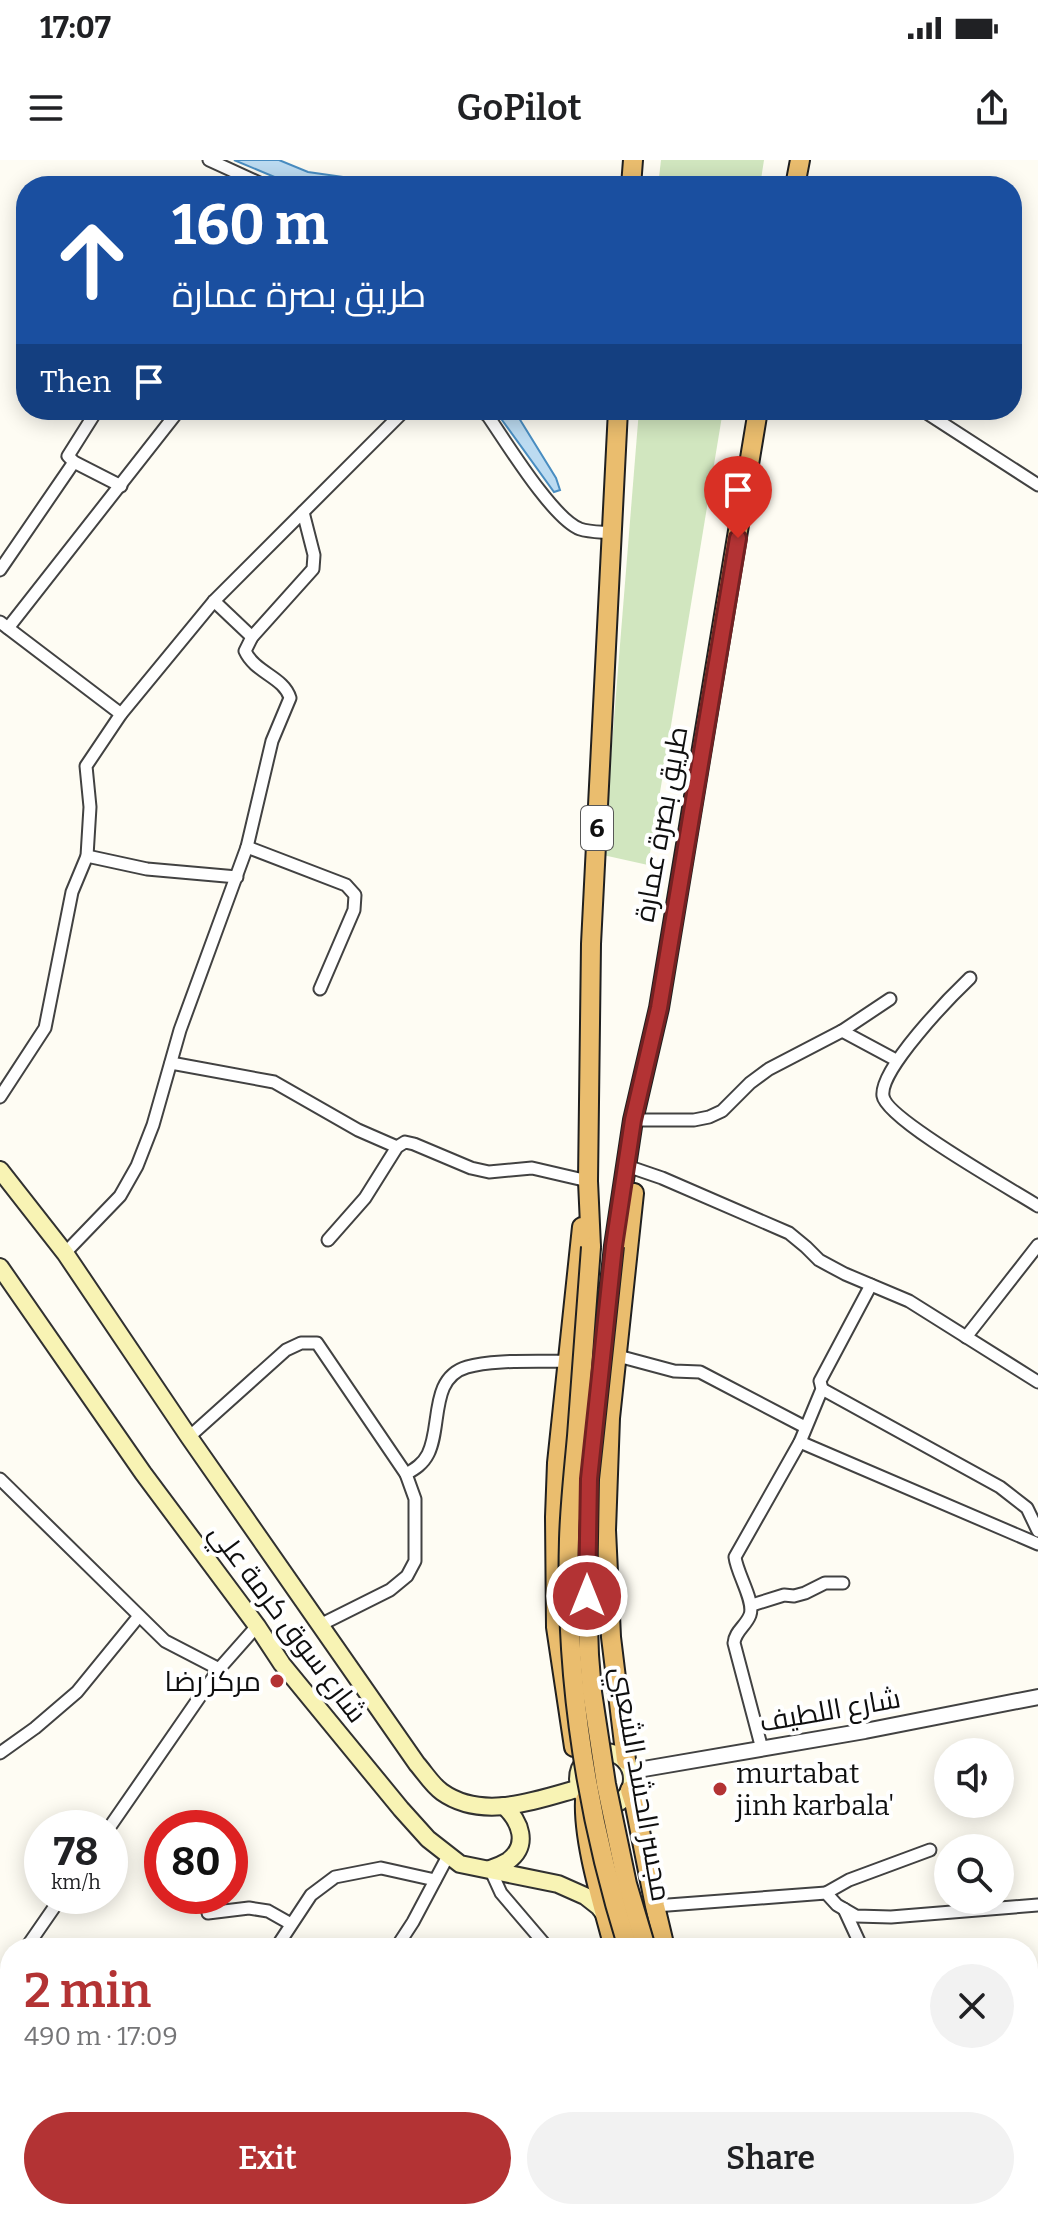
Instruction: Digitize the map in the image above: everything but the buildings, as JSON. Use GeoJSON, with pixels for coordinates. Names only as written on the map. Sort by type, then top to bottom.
{"type":"FeatureCollection","features":[{"type":"Feature","properties":{"kind":"highway","name":"طريق بصرة عمارة"},"geometry":{"type":"LineString","coordinates":[[617,420],[591,944],[588,1181],[591,1247],[569,1539],[575,1694],[588,1786],[608,1881],[625,1938]]}},
{"type":"Feature","properties":{"kind":"highway","name":"طريق بصرة عمارة"},"geometry":{"type":"LineString","coordinates":[[614,1246],[633,1120],[661,993],[756,420]]}},
{"type":"Feature","properties":{"kind":"highway"},"geometry":{"type":"LineString","coordinates":[[627,1166],[635,1190],[610,1418],[606,1530],[611,1637],[629,1774],[663,1938]]}},
{"type":"Feature","properties":{"kind":"highway"},"geometry":{"type":"LineString","coordinates":[[580,1768],[575,1754],[556,1627],[555,1517],[557,1463],[575,1276],[588,1181]]}},
{"type":"Feature","properties":{"kind":"highway","name":"مجسر الحشد الشعبي"},"geometry":{"type":"LineString","coordinates":[[614,1246],[589,1479],[589,1655],[606,1784],[627,1884],[643,1938]]}},
{"type":"Feature","properties":{"kind":"highway"},"geometry":{"type":"LineString","coordinates":[[583,1793],[599,1888],[611,1938]]}},
{"type":"Feature","properties":{"kind":"highway"},"geometry":{"type":"LineString","coordinates":[[599,1888],[608,1872],[616,1868],[634,1867],[649,1877]]}},
{"type":"Feature","properties":{"kind":"main road","name":"شارع سوق كرمة علي"},"geometry":{"type":"LineString","coordinates":[[0,1170],[65,1253],[320,1625],[417,1764],[441,1792],[474,1807],[504,1806],[583,1793]]}},
{"type":"Feature","properties":{"kind":"main road","name":"شارع سوق كرمة علي"},"geometry":{"type":"LineString","coordinates":[[0,1267],[143,1473],[282,1664],[428,1839],[460,1864],[558,1884],[585,1896],[606,1917]]}},
{"type":"Feature","properties":{"kind":"main road"},"geometry":{"type":"LineString","coordinates":[[607,1752],[617,1754],[629,1774],[624,1799],[604,1806],[594,1803],[583,1793],[578,1778],[580,1768],[587,1759],[596,1753],[607,1752]]}},
{"type":"Feature","properties":{"kind":"main road"},"geometry":{"type":"LineString","coordinates":[[490,1869],[510,1860],[520,1845],[521,1829],[514,1815],[504,1806]]}},
{"type":"Feature","properties":{"kind":"street"},"geometry":{"type":"LineString","coordinates":[[209,160],[244,176]]}},
{"type":"Feature","properties":{"kind":"street"},"geometry":{"type":"LineString","coordinates":[[91,420],[68,456],[121,486]]}},
{"type":"Feature","properties":{"kind":"street"},"geometry":{"type":"LineString","coordinates":[[121,714],[4,625],[121,486],[171,420]]}},
{"type":"Feature","properties":{"kind":"street"},"geometry":{"type":"LineString","coordinates":[[0,1097],[45,1028],[72,892],[87,856],[90,807],[86,766],[121,714],[214,601],[395,420]]}},
{"type":"Feature","properties":{"kind":"street"},"geometry":{"type":"LineString","coordinates":[[491,420],[563,517],[578,528],[611,533]]}},
{"type":"Feature","properties":{"kind":"street"},"geometry":{"type":"LineString","coordinates":[[937,420],[1038,485]]}},
{"type":"Feature","properties":{"kind":"street"},"geometry":{"type":"LineString","coordinates":[[0,570],[74,462]]}},
{"type":"Feature","properties":{"kind":"street"},"geometry":{"type":"LineString","coordinates":[[65,1253],[120,1196],[137,1166],[153,1125],[180,1030],[247,847],[272,741],[290,698],[287,689],[250,661],[245,651],[252,637],[313,569],[314,555],[303,512]]}},
{"type":"Feature","properties":{"kind":"street"},"geometry":{"type":"LineString","coordinates":[[214,601],[252,637]]}},
{"type":"Feature","properties":{"kind":"street"},"geometry":{"type":"LineString","coordinates":[[247,847],[346,885],[355,895],[354,910],[320,989]]}},
{"type":"Feature","properties":{"kind":"street"},"geometry":{"type":"LineString","coordinates":[[87,856],[147,869],[237,877]]}},
{"type":"Feature","properties":{"kind":"street"},"geometry":{"type":"LineString","coordinates":[[970,978],[896,1060],[884,1087],[883,1098],[888,1107],[929,1139],[1038,1206]]}},
{"type":"Feature","properties":{"kind":"street"},"geometry":{"type":"LineString","coordinates":[[633,1120],[694,1120],[722,1111],[769,1069],[842,1031],[890,999]]}},
{"type":"Feature","properties":{"kind":"street"},"geometry":{"type":"LineString","coordinates":[[842,1031],[896,1060]]}},
{"type":"Feature","properties":{"kind":"street"},"geometry":{"type":"LineString","coordinates":[[171,1063],[274,1082],[358,1130],[397,1147]]}},
{"type":"Feature","properties":{"kind":"street"},"geometry":{"type":"LineString","coordinates":[[328,1240],[365,1198],[397,1147],[405,1142],[489,1172],[532,1168],[588,1181]]}},
{"type":"Feature","properties":{"kind":"street"},"geometry":{"type":"LineString","coordinates":[[627,1166],[789,1233],[819,1260],[909,1301],[1038,1382]]}},
{"type":"Feature","properties":{"kind":"street"},"geometry":{"type":"LineString","coordinates":[[966,1337],[1038,1245]]}},
{"type":"Feature","properties":{"kind":"street"},"geometry":{"type":"LineString","coordinates":[[762,1749],[734,1643],[735,1635],[749,1617],[752,1605],[737,1570],[735,1557],[800,1442],[822,1389],[820,1381],[871,1285]]}},
{"type":"Feature","properties":{"kind":"street"},"geometry":{"type":"LineString","coordinates":[[189,1437],[286,1350],[301,1343],[317,1343],[406,1474],[415,1499],[415,1561],[407,1576],[390,1590],[320,1625]]}},
{"type":"Feature","properties":{"kind":"street"},"geometry":{"type":"LineString","coordinates":[[618,1356],[674,1371],[700,1372],[805,1427]]}},
{"type":"Feature","properties":{"kind":"street"},"geometry":{"type":"LineString","coordinates":[[406,1474],[420,1465],[430,1451],[440,1397],[448,1380],[464,1367],[567,1361]]}},
{"type":"Feature","properties":{"kind":"street"},"geometry":{"type":"LineString","coordinates":[[822,1389],[1000,1487],[1027,1508],[1038,1531]]}},
{"type":"Feature","properties":{"kind":"street"},"geometry":{"type":"LineString","coordinates":[[800,1442],[1038,1544]]}},
{"type":"Feature","properties":{"kind":"street"},"geometry":{"type":"LineString","coordinates":[[0,1479],[165,1641],[219,1669]]}},
{"type":"Feature","properties":{"kind":"street"},"geometry":{"type":"LineString","coordinates":[[752,1605],[784,1595],[805,1593],[825,1583],[843,1583]]}},
{"type":"Feature","properties":{"kind":"street"},"geometry":{"type":"LineString","coordinates":[[0,1753],[77,1692],[139,1616]]}},
{"type":"Feature","properties":{"kind":"street"},"geometry":{"type":"LineString","coordinates":[[121,1810],[219,1669],[257,1626]]}},
{"type":"Feature","properties":{"kind":"street","name":"شارع اللطيف"},"geometry":{"type":"LineString","coordinates":[[629,1774],[1037,1700]]}},
{"type":"Feature","properties":{"kind":"street"},"geometry":{"type":"LineString","coordinates":[[655,1906],[826,1893],[849,1880],[930,1850]]}},
{"type":"Feature","properties":{"kind":"street"},"geometry":{"type":"LineString","coordinates":[[403,1938],[448,1856]]}},
{"type":"Feature","properties":{"kind":"street"},"geometry":{"type":"LineString","coordinates":[[282,1938],[311,1895],[335,1877],[381,1868],[435,1880]]}},
{"type":"Feature","properties":{"kind":"street"},"geometry":{"type":"LineString","coordinates":[[490,1869],[501,1893],[539,1938]]}},
{"type":"Feature","properties":{"kind":"street"},"geometry":{"type":"LineString","coordinates":[[826,1893],[856,1916],[891,1917],[1038,1905]]}},
{"type":"Feature","properties":{"kind":"street"},"geometry":{"type":"LineString","coordinates":[[248,1908],[268,1911],[291,1924]]}},
{"type":"Feature","properties":{"kind":"street"},"geometry":{"type":"LineString","coordinates":[[844,1909],[857,1938]]}},
{"type":"Feature","properties":{"kind":"street"},"geometry":{"type":"LineString","coordinates":[[33,1938],[50,1914]]}},
{"type":"Feature","properties":{"kind":"green space"},"geometry":{"type":"Polygon","coordinates":[[[661,160],[764,160],[762,176],[659,176],[661,160]]]}},
{"type":"Feature","properties":{"kind":"green space"},"geometry":{"type":"Polygon","coordinates":[[[638,420],[721,420],[648,865],[603,855],[638,420]]]}},
{"type":"Feature","properties":{"kind":"water"},"geometry":{"type":"Polygon","coordinates":[[[234,160],[279,160],[308,172],[336,176],[272,176],[234,160]]]}},
{"type":"Feature","properties":{"kind":"water"},"geometry":{"type":"Polygon","coordinates":[[[502,420],[520,420],[556,478],[560,490],[554,492],[502,420]]]}},
{"type":"Feature","properties":{"kind":"place","name":"مركز رضا"},"geometry":{"type":"Point","coordinates":[277,1681]}},
{"type":"Feature","properties":{"kind":"place","name":"murtabat jinh karbala'"},"geometry":{"type":"Point","coordinates":[720,1789]}},
{"type":"Feature","properties":{"kind":"route"},"geometry":{"type":"LineString","coordinates":[[587,1596],[589,1479],[614,1246],[633,1120],[659,1008],[738,538]]}}]}
